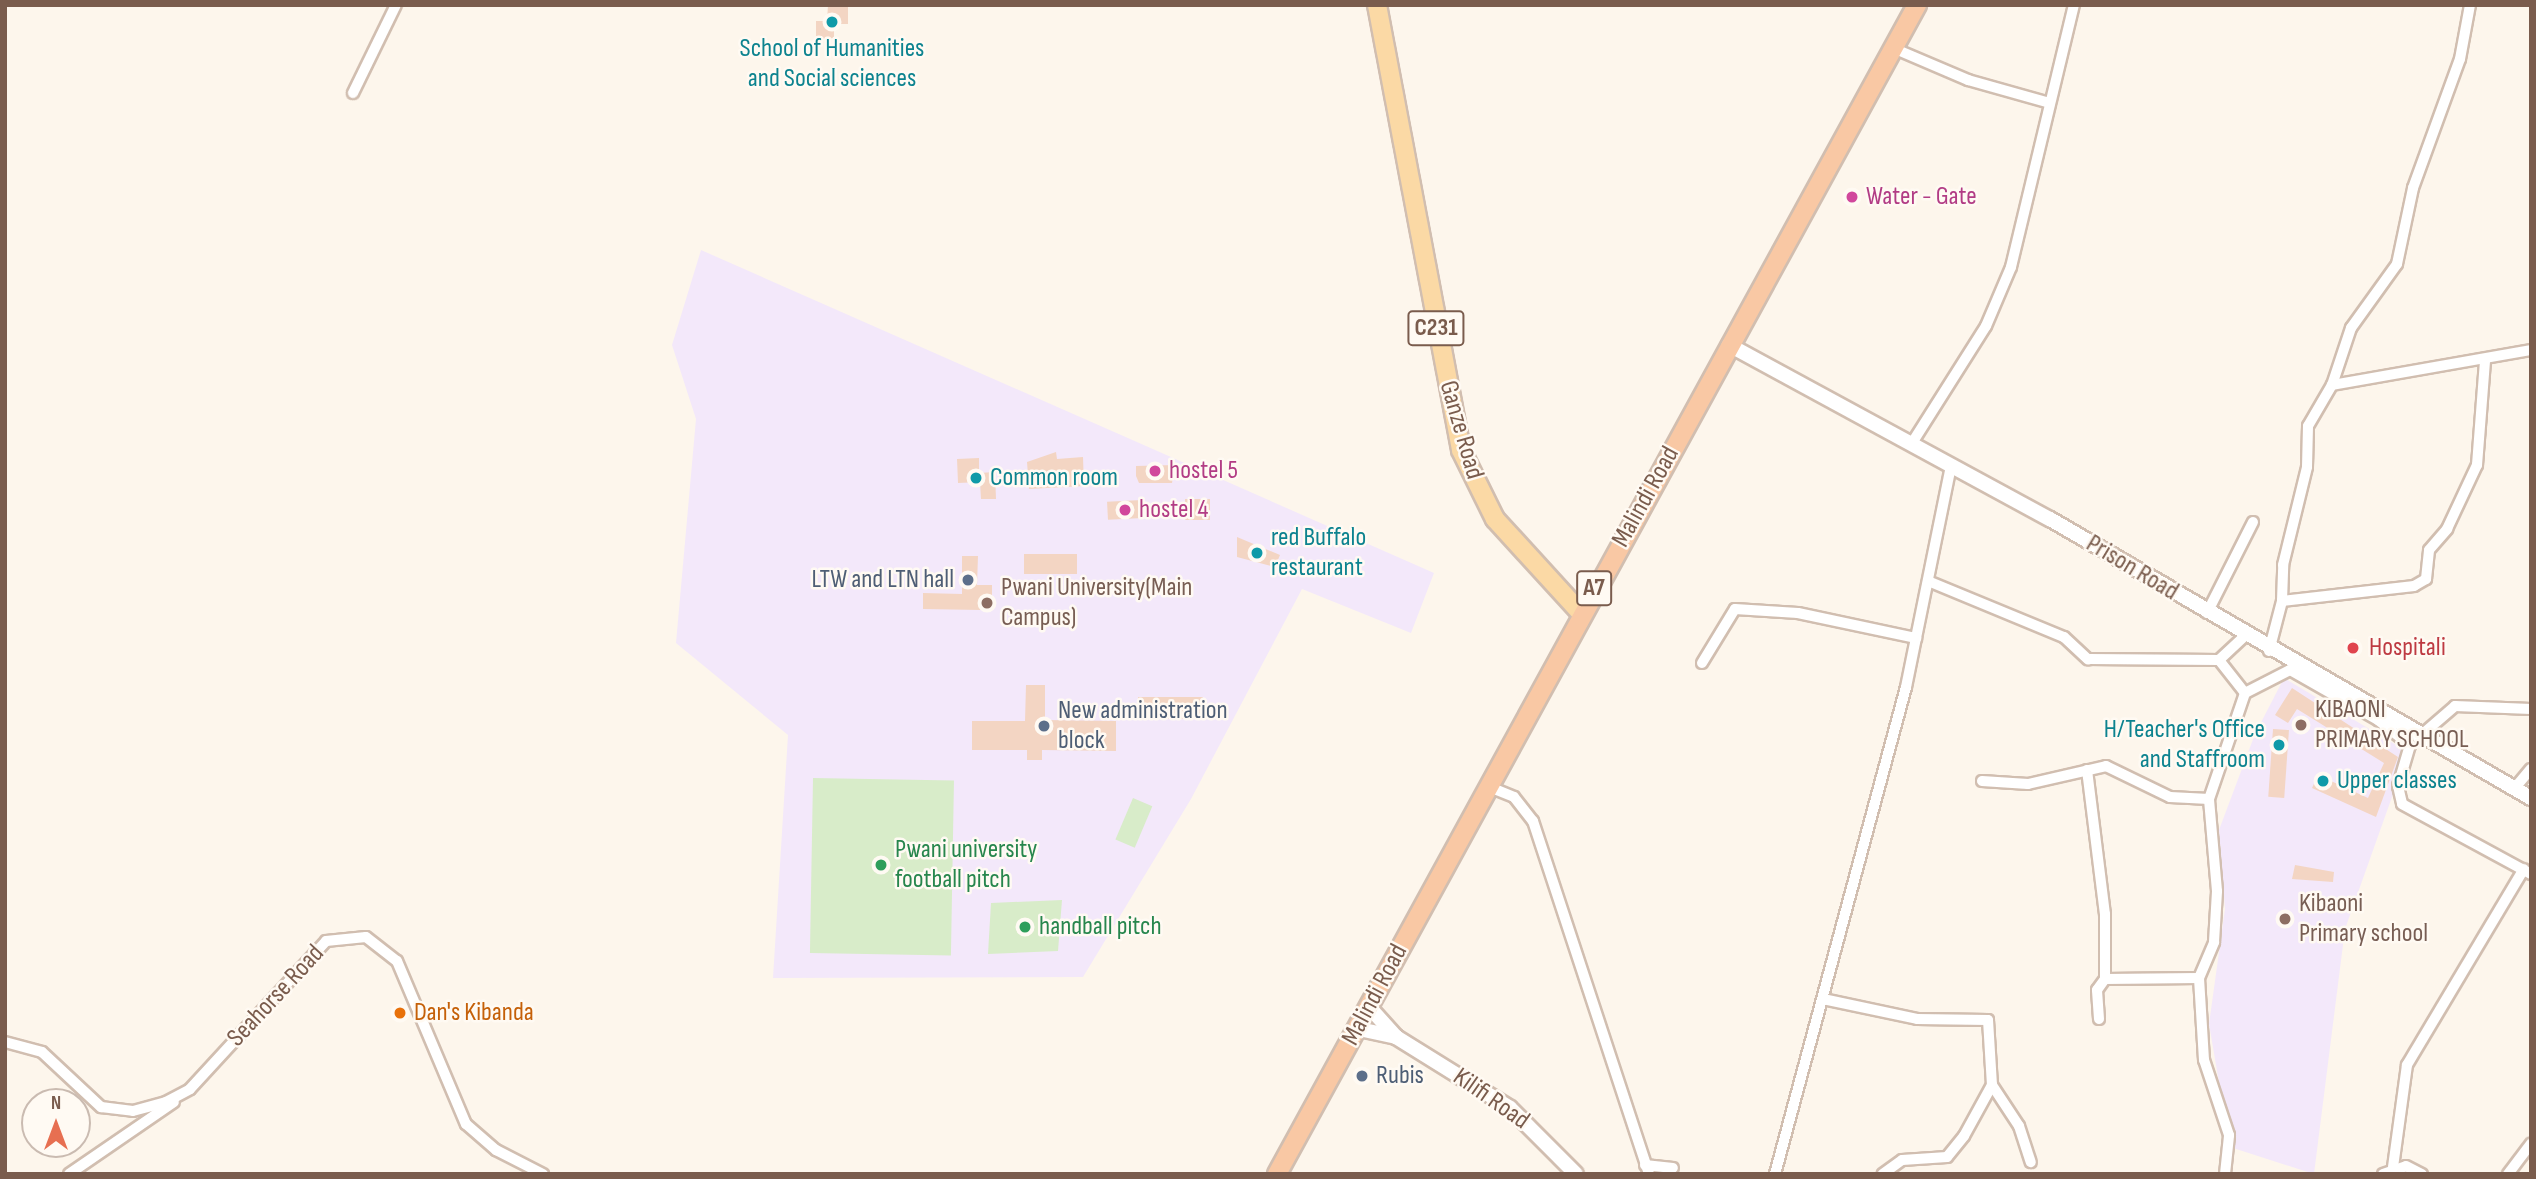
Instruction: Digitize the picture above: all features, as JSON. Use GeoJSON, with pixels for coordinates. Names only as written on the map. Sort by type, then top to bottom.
{"type":"FeatureCollection","features":[{"type":"Feature","properties":{"kind":"highway","name":"Malindi Road"},"geometry":{"type":"LineString","coordinates":[[1276,1174],[1370,1008],[1580,612],[1917,5]]}},
{"type":"Feature","properties":{"kind":"main road","name":"Ganze Road"},"geometry":{"type":"LineString","coordinates":[[1377,5],[1461,450],[1495,519],[1580,612]]}},
{"type":"Feature","properties":{"kind":"street"},"geometry":{"type":"LineString","coordinates":[[353,93],[396,5]]}},
{"type":"Feature","properties":{"kind":"street"},"geometry":{"type":"LineString","coordinates":[[1912,443],[1951,387],[2000,294],[2074,5]]}},
{"type":"Feature","properties":{"kind":"street"},"geometry":{"type":"LineString","coordinates":[[2269,650],[2282,601],[2283,565],[2307,467],[2308,426],[2332,385],[2351,328],[2397,264],[2406,215],[2462,50],[2470,5]]}},
{"type":"Feature","properties":{"kind":"street"},"geometry":{"type":"LineString","coordinates":[[1893,48],[1968,80],[2050,103]]}},
{"type":"Feature","properties":{"kind":"street","name":"Prison Road"},"geometry":{"type":"LineString","coordinates":[[1729,345],[1951,465],[2418,738],[2531,798]]}},
{"type":"Feature","properties":{"kind":"street"},"geometry":{"type":"LineString","coordinates":[[2332,385],[2531,350]]}},
{"type":"Feature","properties":{"kind":"street"},"geometry":{"type":"LineString","coordinates":[[2282,601],[2414,586],[2426,579],[2429,551],[2447,529],[2477,465],[2485,360]]}},
{"type":"Feature","properties":{"kind":"street"},"geometry":{"type":"LineString","coordinates":[[1775,1174],[1916,638],[1951,465]]}},
{"type":"Feature","properties":{"kind":"street"},"geometry":{"type":"LineString","coordinates":[[2207,613],[2253,522]]}},
{"type":"Feature","properties":{"kind":"street"},"geometry":{"type":"LineString","coordinates":[[1928,581],[2064,637],[2088,659],[2220,660],[2245,636]]}},
{"type":"Feature","properties":{"kind":"street"},"geometry":{"type":"LineString","coordinates":[[1702,663],[1735,609],[1798,613],[1916,638]]}},
{"type":"Feature","properties":{"kind":"street"},"geometry":{"type":"LineString","coordinates":[[2220,660],[2245,693]]}},
{"type":"Feature","properties":{"kind":"street"},"geometry":{"type":"LineString","coordinates":[[2225,1174],[2229,1135],[2207,1073],[2199,978],[2214,942],[2217,891],[2207,837],[2209,799],[2245,693],[2290,670],[2378,720],[2410,745],[2398,786],[2402,804],[2527,872],[2407,1065],[2393,1167],[2383,1174]]}},
{"type":"Feature","properties":{"kind":"street"},"geometry":{"type":"LineString","coordinates":[[2418,738],[2455,706],[2531,709]]}},
{"type":"Feature","properties":{"kind":"street"},"geometry":{"type":"LineString","coordinates":[[1982,781],[2028,784],[2106,766],[2170,797],[2209,799]]}},
{"type":"Feature","properties":{"kind":"street"},"geometry":{"type":"LineString","coordinates":[[2514,789],[2531,768]]}},
{"type":"Feature","properties":{"kind":"street"},"geometry":{"type":"LineString","coordinates":[[2087,770],[2105,914],[2105,979],[2097,990],[2098,1019]]}},
{"type":"Feature","properties":{"kind":"street"},"geometry":{"type":"LineString","coordinates":[[1487,786],[1514,797],[1533,821],[1647,1169],[1673,1168]]}},
{"type":"Feature","properties":{"kind":"street","name":"Seahorse Road"},"geometry":{"type":"LineString","coordinates":[[69,1174],[190,1089],[312,953],[326,941],[366,937],[397,961],[466,1124],[496,1150],[543,1174]]}},
{"type":"Feature","properties":{"kind":"street"},"geometry":{"type":"LineString","coordinates":[[2105,979],[2199,978]]}},
{"type":"Feature","properties":{"kind":"street"},"geometry":{"type":"LineString","coordinates":[[1823,999],[1917,1019],[1988,1020],[1992,1085],[2019,1126],[2031,1162]]}},
{"type":"Feature","properties":{"kind":"street","name":"Kilifi Road"},"geometry":{"type":"LineString","coordinates":[[1370,1008],[1396,1037],[1510,1108],[1576,1174]]}},
{"type":"Feature","properties":{"kind":"street","name":"Kilifi Road"},"geometry":{"type":"LineString","coordinates":[[1359,1028],[1396,1037]]}},
{"type":"Feature","properties":{"kind":"street"},"geometry":{"type":"LineString","coordinates":[[5,1042],[42,1052],[87,1096],[118,1111],[190,1089]]}},
{"type":"Feature","properties":{"kind":"street"},"geometry":{"type":"LineString","coordinates":[[1883,1174],[1902,1160],[1947,1157],[1992,1085]]}},
{"type":"Feature","properties":{"kind":"street"},"geometry":{"type":"LineString","coordinates":[[2508,1174],[2531,1144]]}},
{"type":"Feature","properties":{"kind":"street"},"geometry":{"type":"LineString","coordinates":[[2393,1167],[2422,1174]]}},
{"type":"Feature","properties":{"kind":"shaded area","name":"Pwani University(Main Campus)"},"geometry":{"type":"Polygon","coordinates":[[[701,250],[1434,573],[1411,633],[1302,589],[1191,799],[1083,977],[773,978],[788,735],[676,643],[696,419],[672,345],[701,250]]]}},
{"type":"Feature","properties":{"kind":"shaded area","name":"Kibaoni Primary school"},"geometry":{"type":"Polygon","coordinates":[[[2284,678],[2408,752],[2345,929],[2314,1174],[2230,1147],[2209,1024],[2225,909],[2219,830],[2255,734],[2284,678]]]}},
{"type":"Feature","properties":{"kind":"green space","name":"Pwani university football pitch"},"geometry":{"type":"Polygon","coordinates":[[[813,778],[954,780],[951,955],[810,953],[813,778]]]}},
{"type":"Feature","properties":{"kind":"green space"},"geometry":{"type":"Polygon","coordinates":[[[1133,798],[1152,806],[1135,848],[1115,839],[1133,798]]]}},
{"type":"Feature","properties":{"kind":"green space","name":"handball pitch"},"geometry":{"type":"Polygon","coordinates":[[[1062,900],[1058,951],[988,954],[991,903],[1062,900]]]}},
{"type":"Feature","properties":{"kind":"building","name":"School of Humanities and Social sciences"},"geometry":{"type":"Polygon","coordinates":[[[828,5],[848,5],[848,24],[834,24],[834,38],[816,39],[816,21],[827,21],[828,5]]]}},
{"type":"Feature","properties":{"kind":"building"},"geometry":{"type":"Polygon","coordinates":[[[1056,452],[1057,459],[1083,457],[1084,486],[1029,489],[1027,462],[1056,452]]]}},
{"type":"Feature","properties":{"kind":"building","name":"Common room"},"geometry":{"type":"Polygon","coordinates":[[[979,458],[979,473],[995,472],[996,499],[981,499],[980,482],[958,483],[957,459],[979,458]]]}},
{"type":"Feature","properties":{"kind":"building","name":"hostel 5"},"geometry":{"type":"Polygon","coordinates":[[[1175,465],[1172,483],[1139,483],[1136,476],[1136,466],[1175,465]]]}},
{"type":"Feature","properties":{"kind":"building"},"geometry":{"type":"Polygon","coordinates":[[[1185,499],[1210,499],[1210,520],[1185,520],[1185,499]]]}},
{"type":"Feature","properties":{"kind":"building","name":"hostel 4"},"geometry":{"type":"Polygon","coordinates":[[[1142,500],[1143,518],[1108,520],[1107,502],[1142,500]]]}},
{"type":"Feature","properties":{"kind":"building","name":"red Buffalo restaurant"},"geometry":{"type":"Polygon","coordinates":[[[1237,537],[1280,555],[1275,567],[1237,557],[1237,537]]]}},
{"type":"Feature","properties":{"kind":"building"},"geometry":{"type":"Polygon","coordinates":[[[1024,554],[1077,554],[1077,574],[1024,574],[1024,554]]]}},
{"type":"Feature","properties":{"kind":"building","name":"LTW and LTN hall"},"geometry":{"type":"Polygon","coordinates":[[[962,556],[978,556],[977,585],[992,585],[992,602],[981,602],[981,610],[923,609],[923,593],[962,594],[962,556]]]}},
{"type":"Feature","properties":{"kind":"building","name":"New administration block"},"geometry":{"type":"Polygon","coordinates":[[[1026,685],[1045,685],[1045,720],[1116,721],[1116,751],[1042,750],[1042,760],[1027,760],[1027,750],[972,750],[972,721],[1025,721],[1026,685]]]}},
{"type":"Feature","properties":{"kind":"building"},"geometry":{"type":"Polygon","coordinates":[[[2292,688],[2398,757],[2376,817],[2312,788],[2318,775],[2368,798],[2384,763],[2297,709],[2288,723],[2275,715],[2292,688]]]}},
{"type":"Feature","properties":{"kind":"building"},"geometry":{"type":"Polygon","coordinates":[[[1138,697],[1203,697],[1203,719],[1138,719],[1138,697]]]}},
{"type":"Feature","properties":{"kind":"building"},"geometry":{"type":"Polygon","coordinates":[[[2273,729],[2289,730],[2284,798],[2268,797],[2273,729]]]}},
{"type":"Feature","properties":{"kind":"building"},"geometry":{"type":"Polygon","coordinates":[[[2295,865],[2334,872],[2333,882],[2292,879],[2295,865]]]}},
{"type":"Feature","properties":{"kind":"place","name":"School of Humanities and Social sciences"},"geometry":{"type":"Point","coordinates":[832,22]}},
{"type":"Feature","properties":{"kind":"place","name":"Water - Gate"},"geometry":{"type":"Point","coordinates":[1852,197]}},
{"type":"Feature","properties":{"kind":"place","name":"hostel 5"},"geometry":{"type":"Point","coordinates":[1155,471]}},
{"type":"Feature","properties":{"kind":"place","name":"Common room"},"geometry":{"type":"Point","coordinates":[976,478]}},
{"type":"Feature","properties":{"kind":"place","name":"hostel 4"},"geometry":{"type":"Point","coordinates":[1125,510]}},
{"type":"Feature","properties":{"kind":"place","name":"red Buffalo restaurant"},"geometry":{"type":"Point","coordinates":[1257,553]}},
{"type":"Feature","properties":{"kind":"place","name":"LTW and LTN hall"},"geometry":{"type":"Point","coordinates":[968,580]}},
{"type":"Feature","properties":{"kind":"place","name":"Pwani University(Main Campus)"},"geometry":{"type":"Point","coordinates":[987,603]}},
{"type":"Feature","properties":{"kind":"place","name":"Hospitali"},"geometry":{"type":"Point","coordinates":[2353,648]}},
{"type":"Feature","properties":{"kind":"place","name":"KIBAONI PRIMARY SCHOOL"},"geometry":{"type":"Point","coordinates":[2301,725]}},
{"type":"Feature","properties":{"kind":"place","name":"New administration block"},"geometry":{"type":"Point","coordinates":[1044,726]}},
{"type":"Feature","properties":{"kind":"place","name":"H/Teacher's Office and Staffroom"},"geometry":{"type":"Point","coordinates":[2279,745]}},
{"type":"Feature","properties":{"kind":"place","name":"Upper classes"},"geometry":{"type":"Point","coordinates":[2323,781]}},
{"type":"Feature","properties":{"kind":"place","name":"Pwani university football pitch"},"geometry":{"type":"Point","coordinates":[881,865]}},
{"type":"Feature","properties":{"kind":"place","name":"Kibaoni Primary school"},"geometry":{"type":"Point","coordinates":[2285,919]}},
{"type":"Feature","properties":{"kind":"place","name":"handball pitch"},"geometry":{"type":"Point","coordinates":[1025,927]}},
{"type":"Feature","properties":{"kind":"place","name":"Dan's Kibanda"},"geometry":{"type":"Point","coordinates":[400,1013]}},
{"type":"Feature","properties":{"kind":"place","name":"Rubis"},"geometry":{"type":"Point","coordinates":[1362,1076]}}]}
